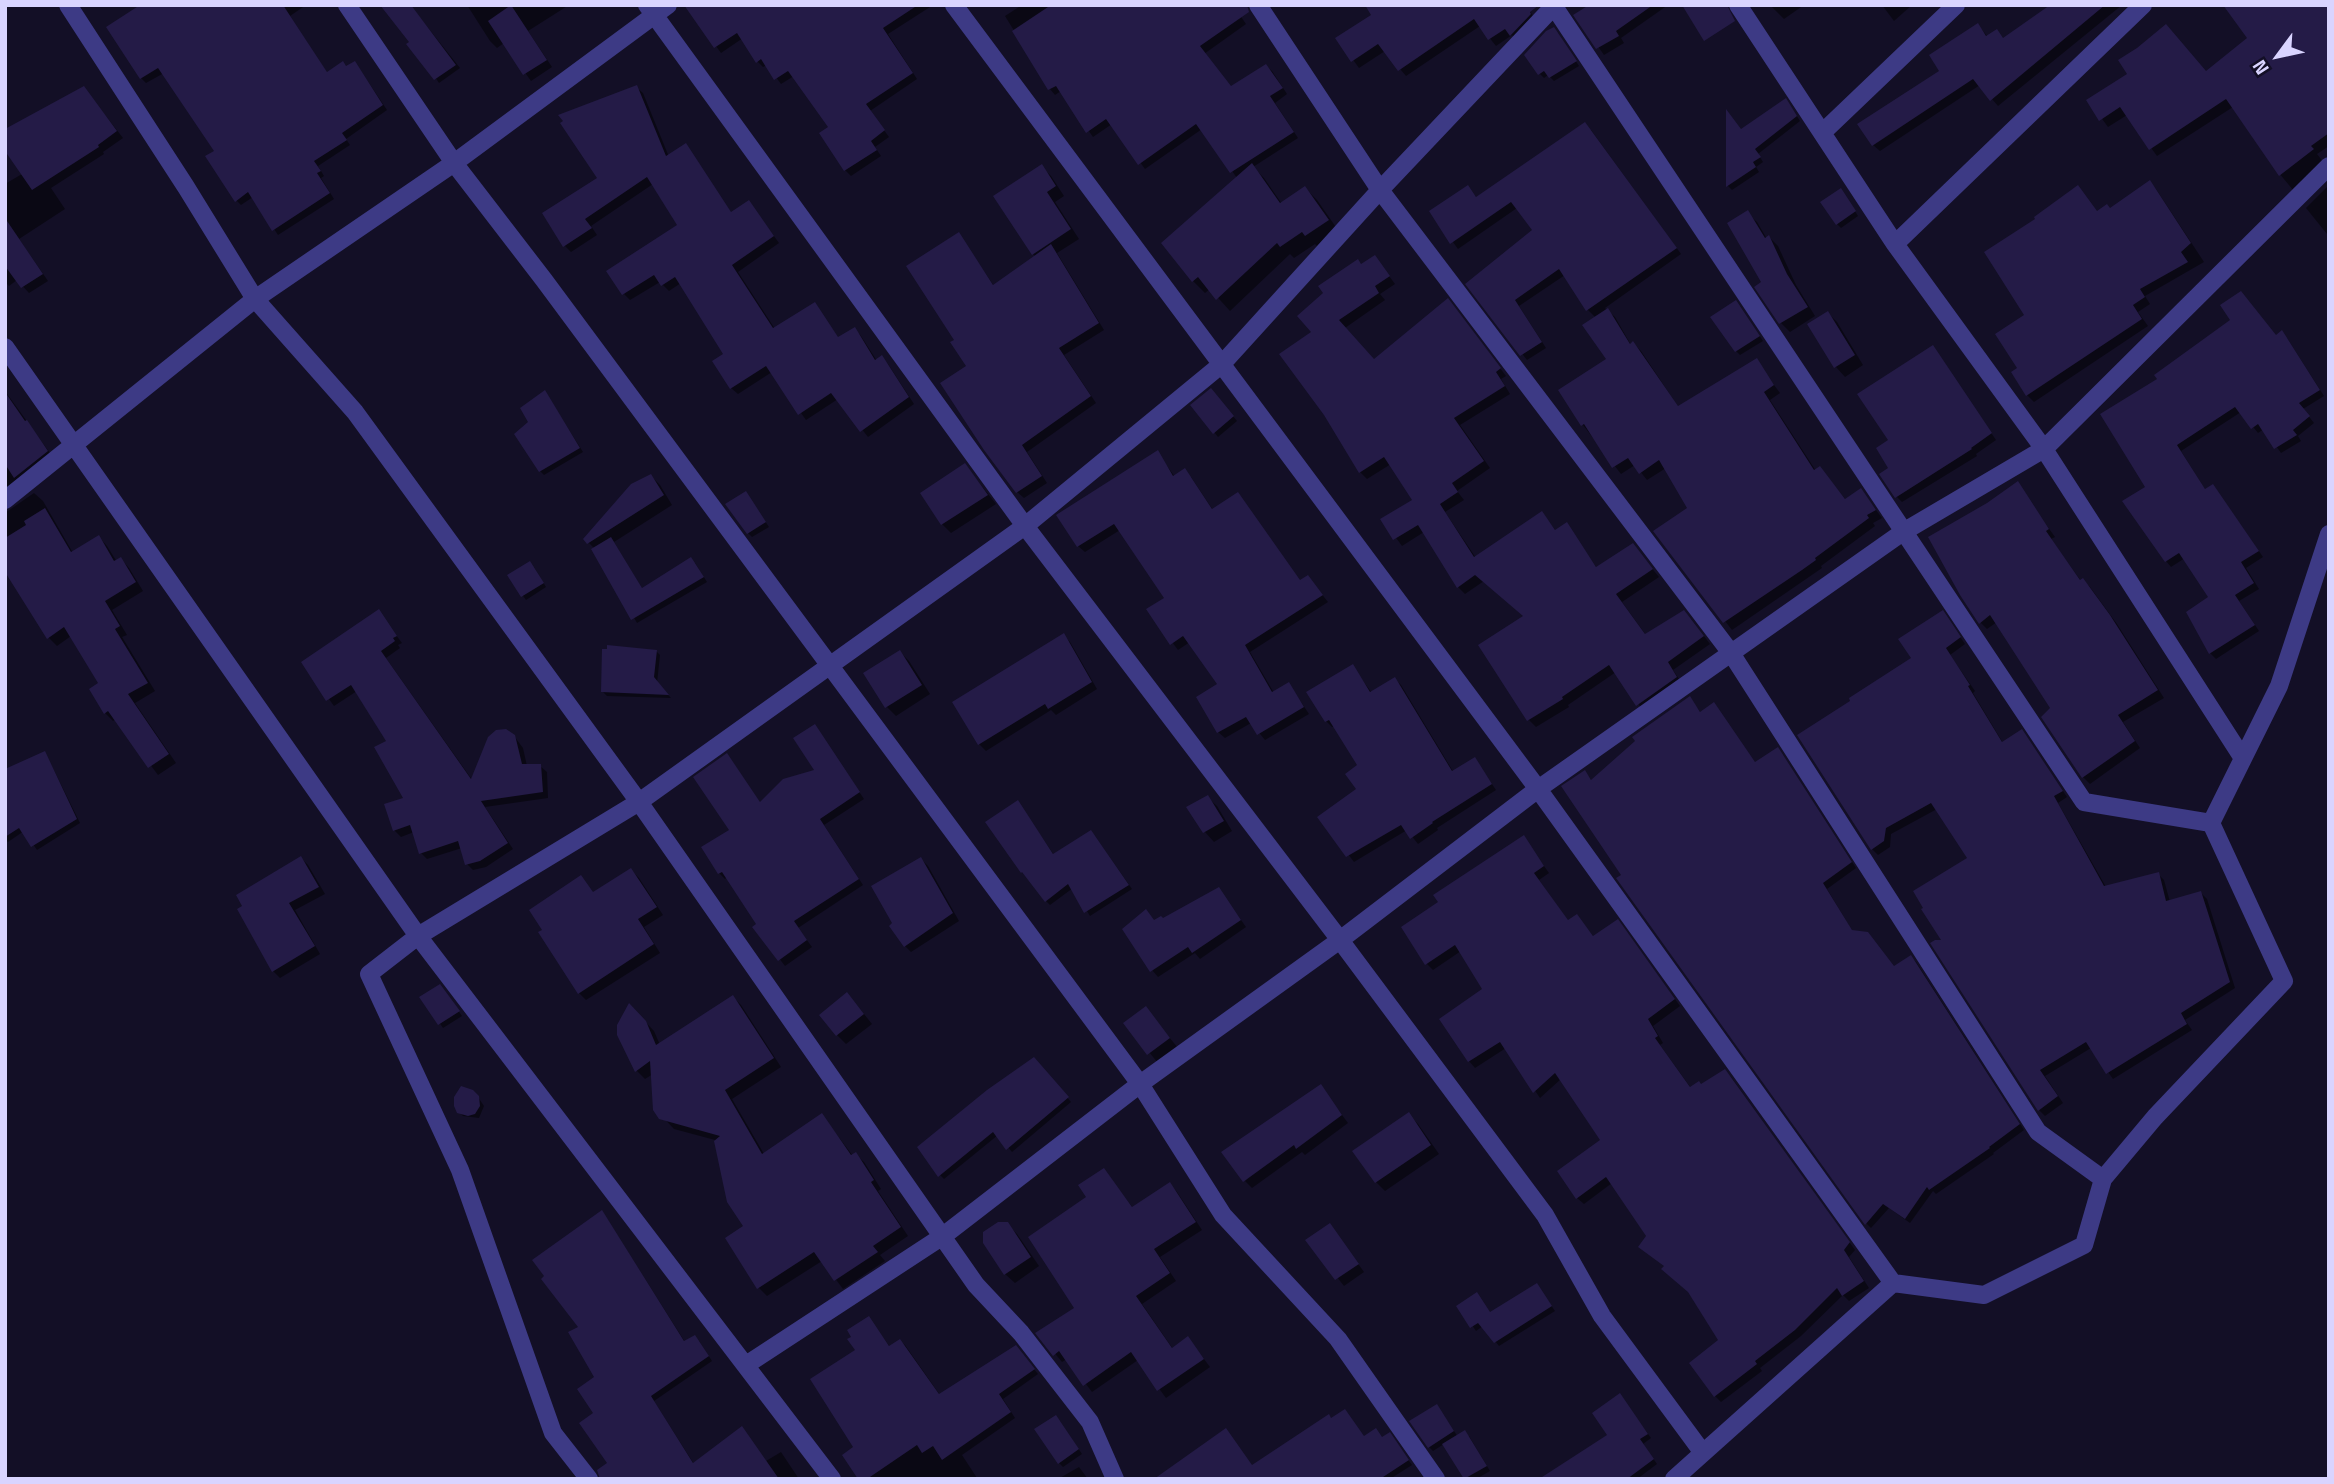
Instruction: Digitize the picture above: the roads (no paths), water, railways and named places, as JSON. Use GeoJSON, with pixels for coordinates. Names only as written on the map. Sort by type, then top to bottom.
{"type":"FeatureCollection","features":[{"type":"Feature","properties":{"kind":"street"},"geometry":{"type":"LineString","coordinates":[[68,5],[255,299],[355,412],[639,802],[976,1284],[1021,1333],[1090,1422],[1115,1479]]}},
{"type":"Feature","properties":{"kind":"street"},"geometry":{"type":"LineString","coordinates":[[347,5],[454,163],[552,291],[828,667],[1140,1084],[1223,1214],[1338,1339],[1436,1479]]}},
{"type":"Feature","properties":{"kind":"street"},"geometry":{"type":"LineString","coordinates":[[954,5],[1538,789],[1893,1283],[1984,1295],[2084,1245],[2104,1179],[2155,1117],[2284,981],[2211,823],[2280,686],[2329,534]]}},
{"type":"Feature","properties":{"kind":"street"},"geometry":{"type":"LineString","coordinates":[[1258,5],[1380,190],[1731,653],[2038,1132],[2104,1179]]}},
{"type":"Feature","properties":{"kind":"street"},"geometry":{"type":"LineString","coordinates":[[1738,5],[1895,244],[2044,449],[2242,757]]}},
{"type":"Feature","properties":{"kind":"street"},"geometry":{"type":"LineString","coordinates":[[1822,134],[1956,5]]}},
{"type":"Feature","properties":{"kind":"street"},"geometry":{"type":"LineString","coordinates":[[1895,244],[2143,5]]}},
{"type":"Feature","properties":{"kind":"street"},"geometry":{"type":"LineString","coordinates":[[590,1479],[553,1433],[460,1170],[369,974],[418,936],[639,802],[1026,526],[1222,364],[1380,190],[1554,6],[2084,802],[2211,823]]}},
{"type":"Feature","properties":{"kind":"street"},"geometry":{"type":"LineString","coordinates":[[5,500],[255,299],[454,163],[656,9],[1026,526],[1545,1215],[1602,1317],[1703,1453]]}},
{"type":"Feature","properties":{"kind":"street"},"geometry":{"type":"LineString","coordinates":[[746,1365],[943,1236],[1140,1084],[1340,940],[1538,789],[1903,532],[2044,449],[2329,166]]}},
{"type":"Feature","properties":{"kind":"street"},"geometry":{"type":"LineString","coordinates":[[5,347],[418,936],[832,1479]]}},
{"type":"Feature","properties":{"kind":"street"},"geometry":{"type":"LineString","coordinates":[[1674,1479],[1893,1283]]}}]}
